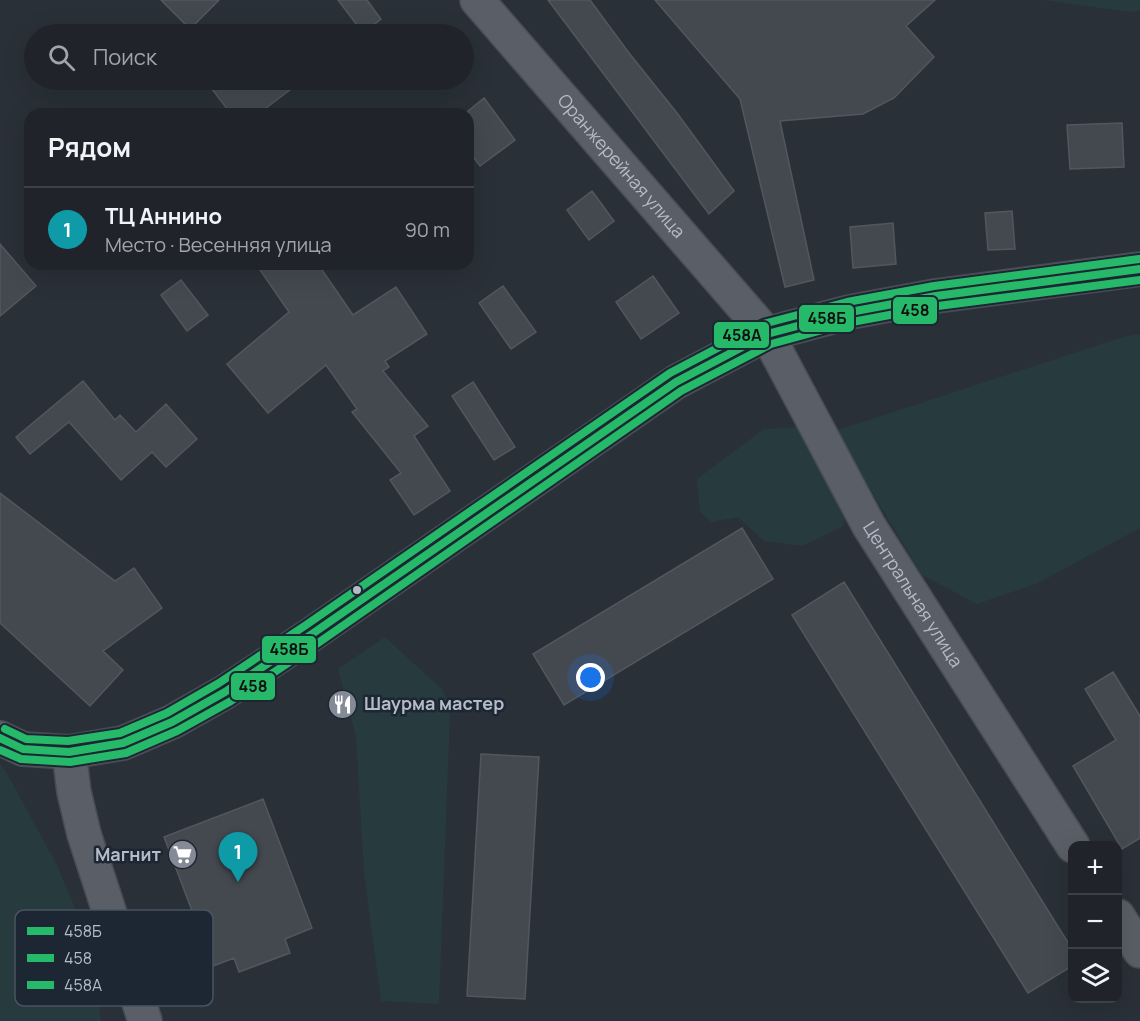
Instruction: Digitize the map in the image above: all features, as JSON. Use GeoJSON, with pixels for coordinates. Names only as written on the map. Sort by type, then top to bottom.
{"type":"FeatureCollection","features":[{"type":"Feature","properties":{"kind":"main road"},"geometry":{"type":"LineString","coordinates":[[0,738],[23,749],[69,752],[123,743],[172,723],[225,692],[357,603],[676,382],[767,334],[850,312],[936,296],[1140,269]]}},
{"type":"Feature","properties":{"kind":"street","name":"Оранжерейная улица"},"geometry":{"type":"LineString","coordinates":[[477,0],[767,334]]}},
{"type":"Feature","properties":{"kind":"street","name":"Центральная улица"},"geometry":{"type":"LineString","coordinates":[[767,334],[869,526],[1069,841]]}},
{"type":"Feature","properties":{"kind":"street"},"geometry":{"type":"LineString","coordinates":[[69,752],[74,792],[84,834],[109,910]]}},
{"type":"Feature","properties":{"kind":"street"},"geometry":{"type":"LineString","coordinates":[[1122,922],[1140,951]]}},
{"type":"Feature","properties":{"kind":"street"},"geometry":{"type":"LineString","coordinates":[[140,1006],[145,1021]]}},
{"type":"Feature","properties":{"kind":"green space"},"geometry":{"type":"Polygon","coordinates":[[[1042,0],[1140,0],[1140,11],[1130,12],[1042,0]]]}},
{"type":"Feature","properties":{"kind":"green space"},"geometry":{"type":"Polygon","coordinates":[[[1140,334],[1140,528],[1036,584],[977,604],[922,575],[835,431],[1123,337],[1140,334]]]}},
{"type":"Feature","properties":{"kind":"green space"},"geometry":{"type":"Polygon","coordinates":[[[803,427],[849,505],[842,527],[802,546],[764,541],[738,517],[711,522],[700,512],[697,479],[764,429],[803,427]]]}},
{"type":"Feature","properties":{"kind":"green space"},"geometry":{"type":"Polygon","coordinates":[[[385,637],[443,690],[450,714],[439,1004],[381,1001],[364,872],[356,736],[338,669],[385,637]]]}},
{"type":"Feature","properties":{"kind":"green space"},"geometry":{"type":"Polygon","coordinates":[[[0,765],[5,770],[57,865],[76,910],[15,910],[15,1006],[99,1006],[101,1021],[0,1021],[0,765]]]}},
{"type":"Feature","properties":{"kind":"building"},"geometry":{"type":"Polygon","coordinates":[[[161,0],[219,0],[195,24],[185,24],[161,0]]]}},
{"type":"Feature","properties":{"kind":"building"},"geometry":{"type":"Polygon","coordinates":[[[338,0],[367,0],[381,19],[375,24],[356,24],[338,0]]]}},
{"type":"Feature","properties":{"kind":"building"},"geometry":{"type":"Polygon","coordinates":[[[548,0],[590,0],[677,113],[734,191],[709,214],[548,0]]]}},
{"type":"Feature","properties":{"kind":"building"},"geometry":{"type":"Polygon","coordinates":[[[655,0],[935,0],[906,26],[934,57],[894,98],[863,114],[780,121],[814,280],[785,287],[740,99],[655,0]]]}},
{"type":"Feature","properties":{"kind":"building"},"geometry":{"type":"Polygon","coordinates":[[[213,90],[290,90],[266,108],[226,108],[213,90]]]}},
{"type":"Feature","properties":{"kind":"building"},"geometry":{"type":"Polygon","coordinates":[[[484,98],[515,140],[480,166],[474,158],[474,108],[472,108],[484,98]]]}},
{"type":"Feature","properties":{"kind":"building"},"geometry":{"type":"Polygon","coordinates":[[[1122,123],[1124,167],[1070,169],[1067,125],[1122,123]]]}},
{"type":"Feature","properties":{"kind":"building"},"geometry":{"type":"Polygon","coordinates":[[[592,191],[614,221],[589,240],[567,210],[592,191]]]}},
{"type":"Feature","properties":{"kind":"building"},"geometry":{"type":"Polygon","coordinates":[[[1012,211],[1015,249],[988,250],[985,213],[1012,211]]]}},
{"type":"Feature","properties":{"kind":"building"},"geometry":{"type":"Polygon","coordinates":[[[893,223],[896,264],[853,268],[850,227],[893,223]]]}},
{"type":"Feature","properties":{"kind":"building"},"geometry":{"type":"Polygon","coordinates":[[[0,244],[36,286],[0,316],[0,244]]]}},
{"type":"Feature","properties":{"kind":"building"},"geometry":{"type":"Polygon","coordinates":[[[260,270],[322,270],[353,315],[396,287],[427,334],[385,361],[389,367],[383,371],[428,426],[414,436],[450,491],[414,515],[390,480],[401,473],[352,412],[357,409],[326,365],[268,413],[227,364],[289,312],[260,270]]]}},
{"type":"Feature","properties":{"kind":"building"},"geometry":{"type":"Polygon","coordinates":[[[653,276],[679,313],[641,339],[616,302],[653,276]]]}},
{"type":"Feature","properties":{"kind":"building"},"geometry":{"type":"Polygon","coordinates":[[[181,280],[208,315],[187,331],[161,295],[181,280]]]}},
{"type":"Feature","properties":{"kind":"building"},"geometry":{"type":"Polygon","coordinates":[[[503,286],[536,332],[511,349],[479,303],[503,286]]]}},
{"type":"Feature","properties":{"kind":"building"},"geometry":{"type":"Polygon","coordinates":[[[83,381],[115,420],[120,415],[136,432],[166,404],[197,439],[166,467],[152,452],[121,480],[69,422],[30,454],[16,437],[83,381]]]}},
{"type":"Feature","properties":{"kind":"building"},"geometry":{"type":"Polygon","coordinates":[[[473,382],[515,447],[494,460],[452,396],[473,382]]]}},
{"type":"Feature","properties":{"kind":"building"},"geometry":{"type":"Polygon","coordinates":[[[0,493],[115,581],[134,568],[162,608],[103,651],[123,670],[90,706],[0,623],[0,493]]]}},
{"type":"Feature","properties":{"kind":"building"},"geometry":{"type":"Polygon","coordinates":[[[742,528],[773,579],[564,705],[533,654],[742,528]]]}},
{"type":"Feature","properties":{"kind":"building"},"geometry":{"type":"Polygon","coordinates":[[[844,582],[1068,943],[1068,968],[1028,993],[792,615],[844,582]]]}},
{"type":"Feature","properties":{"kind":"building"},"geometry":{"type":"Polygon","coordinates":[[[1113,672],[1140,716],[1140,838],[1122,849],[1122,841],[1117,841],[1073,766],[1116,740],[1085,689],[1113,672]]]}},
{"type":"Feature","properties":{"kind":"building"},"geometry":{"type":"Polygon","coordinates":[[[481,754],[539,757],[525,999],[467,996],[481,754]]]}},
{"type":"Feature","properties":{"kind":"building"},"geometry":{"type":"Polygon","coordinates":[[[263,799],[312,928],[285,939],[290,953],[239,972],[234,958],[213,966],[213,910],[192,910],[164,837],[263,799]]]}},
{"type":"Feature","properties":{"kind":"transit line","name":"458А"},"geometry":{"type":"LineString","coordinates":[[5,729],[26,739],[68,741],[120,733],[167,713],[219,683],[306,625],[670,373],[763,324],[847,302],[934,286],[1139,259]]}},
{"type":"Feature","properties":{"kind":"transit line","name":"458Б"},"geometry":{"type":"LineString","coordinates":[[0,738],[23,749],[69,752],[123,743],[172,722],[225,692],[312,634],[676,382],[767,334],[850,312],[936,296],[1140,269]]}},
{"type":"Feature","properties":{"kind":"transit line","name":"458"},"geometry":{"type":"LineString","coordinates":[[0,750],[21,759],[70,762],[126,753],[177,731],[231,701],[318,643],[681,391],[771,344],[852,322],[938,306],[1140,280]]}},
{"type":"Feature","properties":{"kind":"place","name":"Шаурма мастер"},"geometry":{"type":"Point","coordinates":[343,704]}},
{"type":"Feature","properties":{"kind":"place","name":"Магнит"},"geometry":{"type":"Point","coordinates":[182,855]}},
{"type":"Feature","properties":{"kind":"place","name":"ТЦ Аннино"},"geometry":{"type":"Point","coordinates":[238,882]}}]}
